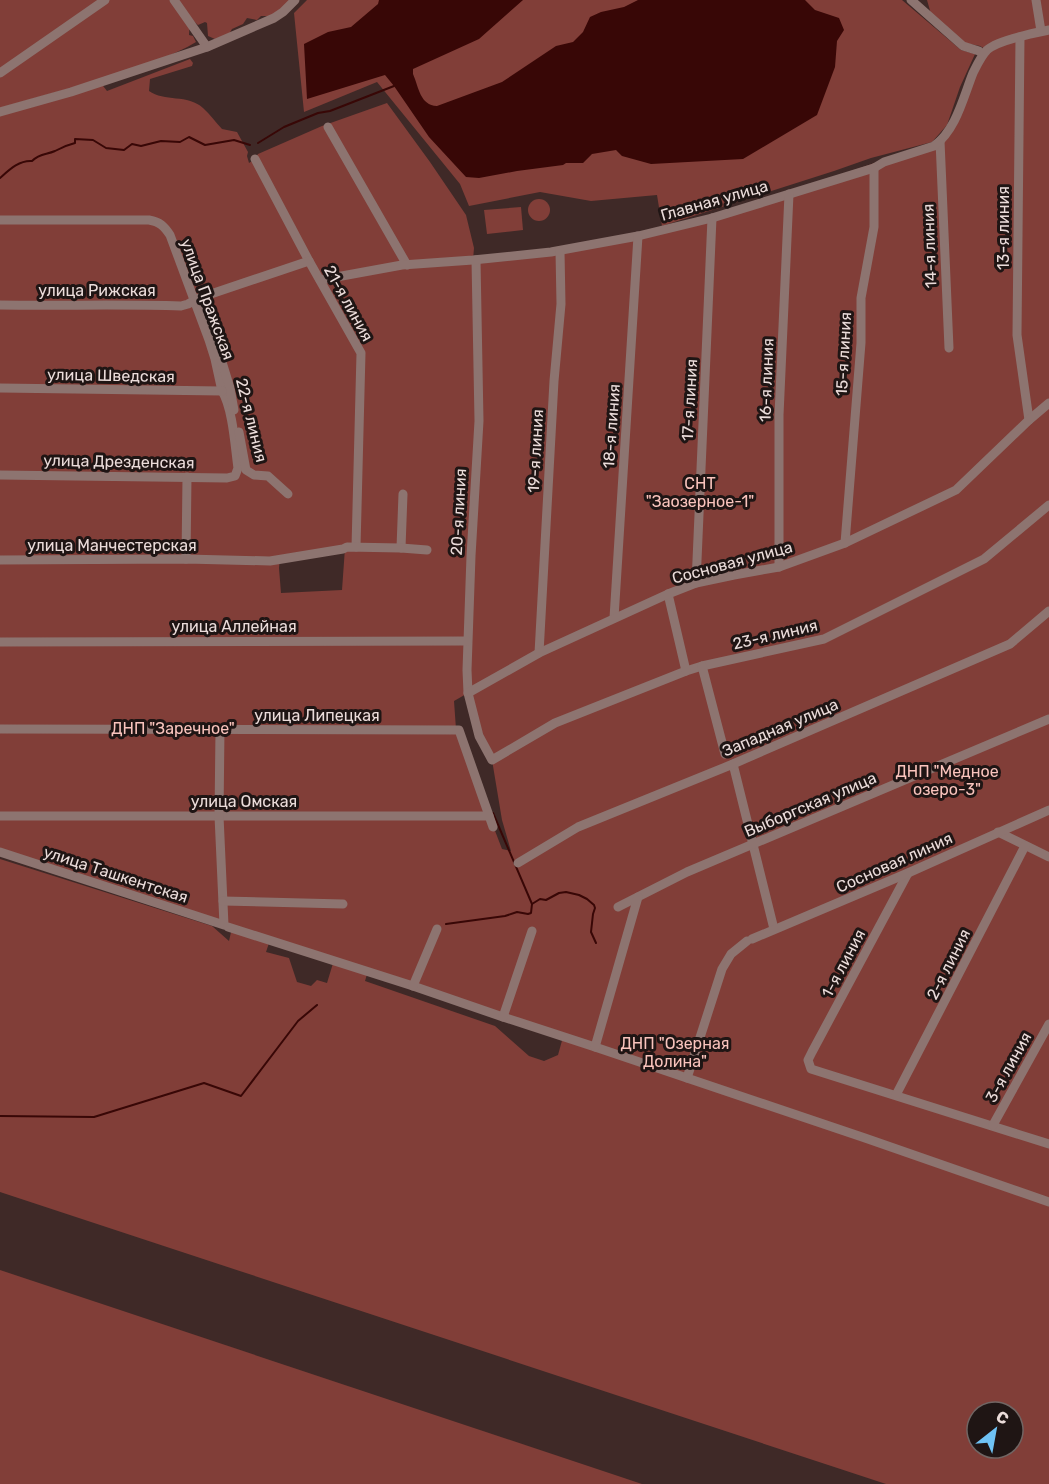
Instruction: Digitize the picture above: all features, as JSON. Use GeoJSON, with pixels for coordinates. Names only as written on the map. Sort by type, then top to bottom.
{"type":"FeatureCollection","features":[{"type":"Feature","properties":{"kind":"street"},"geometry":{"type":"LineString","coordinates":[[0,73],[105,0]]}},
{"type":"Feature","properties":{"kind":"street"},"geometry":{"type":"LineString","coordinates":[[174,0],[207,47]]}},
{"type":"Feature","properties":{"kind":"street"},"geometry":{"type":"LineString","coordinates":[[0,112],[71,92],[207,47],[274,18],[295,0]]}},
{"type":"Feature","properties":{"kind":"street"},"geometry":{"type":"LineString","coordinates":[[911,0],[963,46],[979,51]]}},
{"type":"Feature","properties":{"kind":"street"},"geometry":{"type":"LineString","coordinates":[[940,141],[951,129],[980,58],[987,50],[995,45],[1045,30],[1036,0]]}},
{"type":"Feature","properties":{"kind":"street","name":"13-я линия"},"geometry":{"type":"LineString","coordinates":[[1020,37],[1017,335],[1029,420]]}},
{"type":"Feature","properties":{"kind":"street"},"geometry":{"type":"LineString","coordinates":[[328,127],[407,265]]}},
{"type":"Feature","properties":{"kind":"street","name":"Главная улица"},"geometry":{"type":"LineString","coordinates":[[320,280],[407,265],[560,251],[638,237],[712,218],[874,168],[884,162],[934,146],[940,141]]}},
{"type":"Feature","properties":{"kind":"street","name":"14-я линия"},"geometry":{"type":"LineString","coordinates":[[940,141],[949,348]]}},
{"type":"Feature","properties":{"kind":"street","name":"21-я линия"},"geometry":{"type":"LineString","coordinates":[[255,159],[361,353],[356,547]]}},
{"type":"Feature","properties":{"kind":"street","name":"15-я линия"},"geometry":{"type":"LineString","coordinates":[[845,543],[861,343],[861,298],[874,227],[874,168]]}},
{"type":"Feature","properties":{"kind":"street","name":"16-я линия"},"geometry":{"type":"LineString","coordinates":[[780,567],[779,416],[789,194]]}},
{"type":"Feature","properties":{"kind":"street","name":"17-я линия"},"geometry":{"type":"LineString","coordinates":[[696,583],[712,218]]}},
{"type":"Feature","properties":{"kind":"street","name":"улица Пражская"},"geometry":{"type":"LineString","coordinates":[[0,220],[148,220],[157,222],[165,228],[198,299],[229,411],[237,474]]}},
{"type":"Feature","properties":{"kind":"street","name":"18-я линия"},"geometry":{"type":"LineString","coordinates":[[614,618],[638,237]]}},
{"type":"Feature","properties":{"kind":"street","name":"19-я линия"},"geometry":{"type":"LineString","coordinates":[[539,653],[554,381],[561,304],[560,251]]}},
{"type":"Feature","properties":{"kind":"street","name":"20-я линия"},"geometry":{"type":"LineString","coordinates":[[476,260],[479,421],[467,641],[468,693],[478,736],[492,760]]}},
{"type":"Feature","properties":{"kind":"street","name":"улица Рижская"},"geometry":{"type":"LineString","coordinates":[[0,305],[181,306],[309,261]]}},
{"type":"Feature","properties":{"kind":"street","name":"22-я линия"},"geometry":{"type":"LineString","coordinates":[[198,299],[230,388],[246,470],[268,476],[288,494]]}},
{"type":"Feature","properties":{"kind":"street","name":"улица Шведская"},"geometry":{"type":"LineString","coordinates":[[0,388],[222,392]]}},
{"type":"Feature","properties":{"kind":"street","name":"Сосновая улица"},"geometry":{"type":"LineString","coordinates":[[468,693],[539,653],[668,594],[696,583],[780,567],[845,543],[956,490],[1049,403]]}},
{"type":"Feature","properties":{"kind":"street","name":"улица Дрезденская"},"geometry":{"type":"LineString","coordinates":[[0,475],[227,478],[237,474]]}},
{"type":"Feature","properties":{"kind":"street"},"geometry":{"type":"LineString","coordinates":[[186,559],[188,477]]}},
{"type":"Feature","properties":{"kind":"street"},"geometry":{"type":"LineString","coordinates":[[401,548],[403,494]]}},
{"type":"Feature","properties":{"kind":"street","name":"23-я линия"},"geometry":{"type":"LineString","coordinates":[[492,760],[555,723],[686,671],[824,639],[984,559],[1049,506]]}},
{"type":"Feature","properties":{"kind":"street","name":"улица Манчестерская"},"geometry":{"type":"LineString","coordinates":[[0,560],[270,561],[347,547],[427,550]]}},
{"type":"Feature","properties":{"kind":"street"},"geometry":{"type":"LineString","coordinates":[[668,594],[686,671]]}},
{"type":"Feature","properties":{"kind":"street","name":"Западная улица"},"geometry":{"type":"LineString","coordinates":[[518,863],[578,827],[732,764],[1010,644],[1049,611]]}},
{"type":"Feature","properties":{"kind":"street","name":"улица Аллейная"},"geometry":{"type":"LineString","coordinates":[[0,642],[467,641]]}},
{"type":"Feature","properties":{"kind":"street"},"geometry":{"type":"LineString","coordinates":[[702,666],[724,754]]}},
{"type":"Feature","properties":{"kind":"street","name":"Выборгская улица"},"geometry":{"type":"LineString","coordinates":[[618,907],[687,872],[1049,719]]}},
{"type":"Feature","properties":{"kind":"street","name":"улица Липецкая"},"geometry":{"type":"LineString","coordinates":[[0,729],[459,730],[493,827]]}},
{"type":"Feature","properties":{"kind":"street"},"geometry":{"type":"LineString","coordinates":[[220,730],[219,816],[226,926]]}},
{"type":"Feature","properties":{"kind":"street"},"geometry":{"type":"LineString","coordinates":[[732,764],[774,930]]}},
{"type":"Feature","properties":{"kind":"street","name":"Сосновая линия"},"geometry":{"type":"LineString","coordinates":[[687,1078],[722,969],[731,954],[750,940],[1049,810]]}},
{"type":"Feature","properties":{"kind":"street","name":"улица Омская"},"geometry":{"type":"LineString","coordinates":[[0,816],[489,816]]}},
{"type":"Feature","properties":{"kind":"street"},"geometry":{"type":"LineString","coordinates":[[998,832],[1049,857]]}},
{"type":"Feature","properties":{"kind":"street","name":"2-я линия"},"geometry":{"type":"LineString","coordinates":[[896,1095],[1025,846]]}},
{"type":"Feature","properties":{"kind":"street","name":"улица Ташкентская"},"geometry":{"type":"LineString","coordinates":[[0,852],[413,986],[1049,1202]]}},
{"type":"Feature","properties":{"kind":"street","name":"1-я линия"},"geometry":{"type":"LineString","coordinates":[[896,1095],[812,1069],[808,1060],[908,873]]}},
{"type":"Feature","properties":{"kind":"street"},"geometry":{"type":"LineString","coordinates":[[595,1047],[638,897]]}},
{"type":"Feature","properties":{"kind":"street"},"geometry":{"type":"LineString","coordinates":[[223,902],[343,904]]}},
{"type":"Feature","properties":{"kind":"street"},"geometry":{"type":"LineString","coordinates":[[413,986],[437,929]]}},
{"type":"Feature","properties":{"kind":"street"},"geometry":{"type":"LineString","coordinates":[[503,1017],[532,931]]}},
{"type":"Feature","properties":{"kind":"street","name":"3-я линия"},"geometry":{"type":"LineString","coordinates":[[993,1125],[1049,1024]]}},
{"type":"Feature","properties":{"kind":"street"},"geometry":{"type":"LineString","coordinates":[[896,1095],[1049,1144]]}},
{"type":"Feature","properties":{"kind":"green space"},"geometry":{"type":"Polygon","coordinates":[[[0,0],[295,0],[270,16],[261,16],[257,20],[247,18],[243,24],[232,29],[229,34],[215,39],[208,36],[207,23],[198,25],[190,18],[189,35],[193,36],[196,42],[179,51],[124,72],[0,108],[0,0]]]}},
{"type":"Feature","properties":{"kind":"green space"},"geometry":{"type":"Polygon","coordinates":[[[307,0],[902,0],[961,50],[975,54],[960,87],[947,125],[932,142],[871,158],[662,226],[657,195],[591,201],[540,192],[469,206],[460,184],[377,82],[304,112],[294,13],[307,0]]]}},
{"type":"Feature","properties":{"kind":"green space"},"geometry":{"type":"Polygon","coordinates":[[[927,0],[1049,0],[1049,1484],[886,1484],[0,1192],[0,859],[212,926],[229,941],[232,928],[0,852],[0,112],[100,82],[107,91],[190,59],[192,66],[150,79],[149,91],[197,104],[206,110],[222,129],[237,132],[248,152],[249,163],[258,154],[322,126],[387,103],[466,215],[474,248],[473,260],[551,252],[712,218],[940,141],[987,50],[965,43],[931,14],[927,0]],[[345,548],[280,557],[281,593],[342,590],[345,548]],[[468,693],[454,701],[456,729],[502,849],[511,851],[502,820],[492,760],[468,693]],[[270,940],[266,952],[289,958],[297,982],[311,986],[317,980],[327,983],[334,960],[270,940]],[[368,971],[365,981],[495,1026],[529,1056],[544,1061],[558,1055],[563,1037],[368,971]]]}},
{"type":"Feature","properties":{"kind":"green space"},"geometry":{"type":"Polygon","coordinates":[[[539,199],[547,202],[550,210],[547,218],[539,221],[531,218],[528,210],[531,202],[539,199]]]}},
{"type":"Feature","properties":{"kind":"green space"},"geometry":{"type":"Polygon","coordinates":[[[521,207],[523,230],[487,234],[484,210],[521,207]]]}},
{"type":"Feature","properties":{"kind":"green space"},"geometry":{"type":"Polygon","coordinates":[[[0,1270],[642,1484],[0,1484],[0,1270]]]}},
{"type":"Feature","properties":{"kind":"shaded area"},"geometry":{"type":"Polygon","coordinates":[[[379,0],[523,0],[479,39],[413,69],[424,99],[427,103],[437,106],[502,82],[556,46],[573,42],[583,32],[590,17],[624,7],[638,0],[805,0],[815,10],[839,18],[844,30],[837,41],[835,67],[817,115],[743,159],[651,164],[622,156],[616,150],[592,154],[583,163],[566,163],[479,178],[466,177],[429,137],[385,75],[307,99],[304,44],[328,32],[351,27],[378,4],[379,0]]]}},
{"type":"Feature","properties":{"kind":"waterway"},"geometry":{"type":"LineString","coordinates":[[258,143],[284,127],[394,86]]}},
{"type":"Feature","properties":{"kind":"waterway"},"geometry":{"type":"LineString","coordinates":[[0,178],[19,164],[75,143],[75,139],[93,140],[106,148],[124,150],[132,144],[141,146],[161,141],[180,142],[189,137],[205,145],[234,140],[250,145]]}},
{"type":"Feature","properties":{"kind":"waterway"},"geometry":{"type":"LineString","coordinates":[[493,813],[532,904]]}},
{"type":"Feature","properties":{"kind":"waterway"},"geometry":{"type":"LineString","coordinates":[[446,924],[505,916],[517,912],[528,914],[531,913],[532,904],[540,899],[546,900],[566,892],[579,895],[594,905],[591,932],[596,943]]}},
{"type":"Feature","properties":{"kind":"waterway"},"geometry":{"type":"LineString","coordinates":[[0,1116],[94,1117],[204,1083],[241,1096],[298,1021],[317,1005]]}},
{"type":"Feature","properties":{"kind":"park label","name":"СНТ \"Заозерное-1\""},"geometry":{"type":"Point","coordinates":[700,492]}},
{"type":"Feature","properties":{"kind":"park label","name":"ДНП \"Заречное\""},"geometry":{"type":"Point","coordinates":[173,728]}},
{"type":"Feature","properties":{"kind":"park label","name":"ДНП \"Медное озеро-3\""},"geometry":{"type":"Point","coordinates":[947,780]}},
{"type":"Feature","properties":{"kind":"park label","name":"ДНП \"Озерная Долина\""},"geometry":{"type":"Point","coordinates":[675,1052]}}]}
